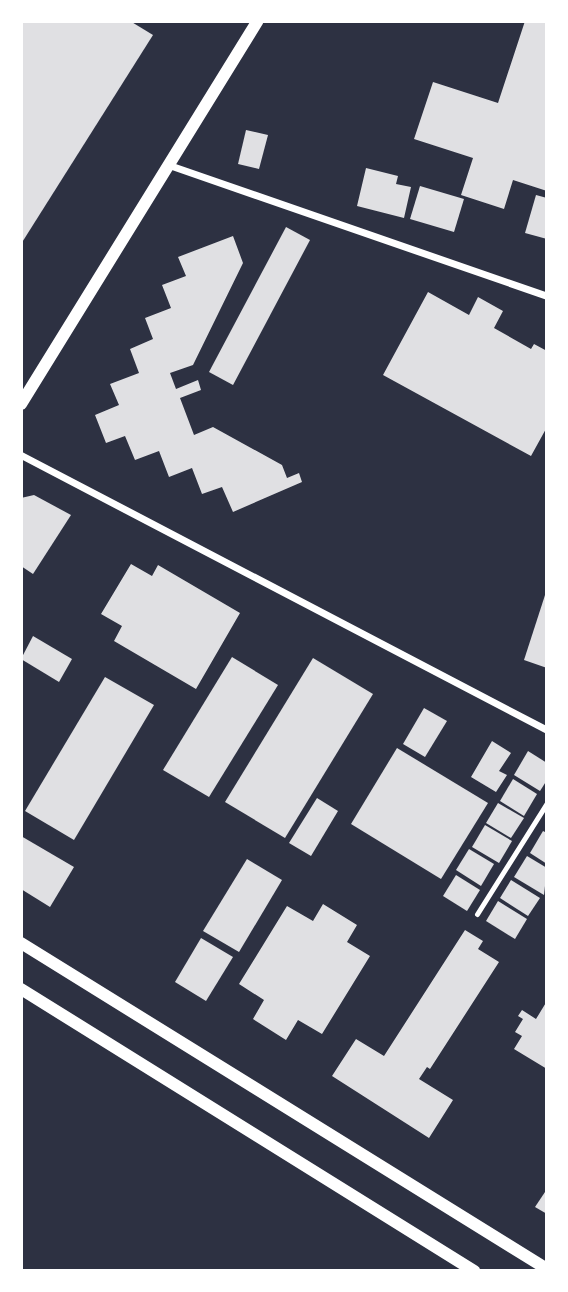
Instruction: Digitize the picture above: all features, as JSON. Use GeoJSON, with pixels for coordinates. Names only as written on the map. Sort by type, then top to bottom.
{"type":"FeatureCollection","features":[{"type":"Feature","properties":{"kind":"street"},"geometry":{"type":"LineString","coordinates":[[21,404],[258,21]]}},
{"type":"Feature","properties":{"kind":"street"},"geometry":{"type":"LineString","coordinates":[[168,164],[547,296]]}},
{"type":"Feature","properties":{"kind":"street"},"geometry":{"type":"LineString","coordinates":[[21,455],[547,730]]}},
{"type":"Feature","properties":{"kind":"street"},"geometry":{"type":"LineString","coordinates":[[21,943],[547,1269]]}},
{"type":"Feature","properties":{"kind":"street"},"geometry":{"type":"LineString","coordinates":[[21,989],[474,1271]]}},
{"type":"Feature","properties":{"kind":"lane"},"geometry":{"type":"LineString","coordinates":[[477,915],[547,803]]}},
{"type":"Feature","properties":{"kind":"building"},"geometry":{"type":"Polygon","coordinates":[[[21,21],[130,21],[153,35],[21,244],[21,21]]]}},
{"type":"Feature","properties":{"kind":"building"},"geometry":{"type":"Polygon","coordinates":[[[525,21],[547,21],[547,191],[513,180],[504,209],[461,195],[473,158],[414,139],[433,82],[498,103],[525,21]]]}},
{"type":"Feature","properties":{"kind":"building"},"geometry":{"type":"Polygon","coordinates":[[[246,130],[268,135],[259,169],[238,164],[246,130]]]}},
{"type":"Feature","properties":{"kind":"building"},"geometry":{"type":"Polygon","coordinates":[[[366,168],[398,176],[396,184],[411,187],[404,218],[357,206],[366,168]]]}},
{"type":"Feature","properties":{"kind":"building"},"geometry":{"type":"Polygon","coordinates":[[[420,186],[464,199],[454,232],[410,219],[420,186]]]}},
{"type":"Feature","properties":{"kind":"building"},"geometry":{"type":"Polygon","coordinates":[[[536,195],[547,198],[547,239],[525,233],[536,195]]]}},
{"type":"Feature","properties":{"kind":"building"},"geometry":{"type":"Polygon","coordinates":[[[286,227],[310,240],[233,385],[209,372],[286,227]]]}},
{"type":"Feature","properties":{"kind":"building"},"geometry":{"type":"Polygon","coordinates":[[[233,236],[243,263],[193,365],[170,373],[176,389],[198,380],[201,390],[180,398],[194,435],[213,427],[282,465],[287,478],[299,473],[302,482],[233,512],[222,487],[202,494],[192,468],[169,477],[159,451],[135,460],[125,436],[106,443],[95,415],[119,405],[110,384],[139,373],[130,349],[153,339],[145,318],[171,308],[162,285],[186,276],[178,257],[233,236]]]}},
{"type":"Feature","properties":{"kind":"building"},"geometry":{"type":"Polygon","coordinates":[[[428,292],[469,315],[478,297],[503,311],[494,328],[531,349],[534,344],[547,351],[547,427],[531,456],[383,375],[428,292]]]}},
{"type":"Feature","properties":{"kind":"building"},"geometry":{"type":"Polygon","coordinates":[[[34,495],[71,515],[33,574],[21,566],[21,498],[34,495]]]}},
{"type":"Feature","properties":{"kind":"building"},"geometry":{"type":"Polygon","coordinates":[[[131,564],[152,576],[158,565],[240,613],[196,689],[114,641],[122,626],[101,614],[131,564]]]}},
{"type":"Feature","properties":{"kind":"building"},"geometry":{"type":"Polygon","coordinates":[[[547,593],[547,668],[524,660],[547,593]]]}},
{"type":"Feature","properties":{"kind":"building"},"geometry":{"type":"Polygon","coordinates":[[[33,636],[72,659],[59,682],[21,659],[33,636]]]}},
{"type":"Feature","properties":{"kind":"building"},"geometry":{"type":"Polygon","coordinates":[[[232,657],[278,685],[209,797],[163,770],[232,657]]]}},
{"type":"Feature","properties":{"kind":"building"},"geometry":{"type":"Polygon","coordinates":[[[313,658],[373,694],[285,838],[225,802],[313,658]]]}},
{"type":"Feature","properties":{"kind":"building"},"geometry":{"type":"Polygon","coordinates":[[[105,677],[154,705],[74,840],[25,811],[105,677]]]}},
{"type":"Feature","properties":{"kind":"building"},"geometry":{"type":"Polygon","coordinates":[[[424,708],[447,721],[425,757],[403,744],[424,708]]]}},
{"type":"Feature","properties":{"kind":"building"},"geometry":{"type":"Polygon","coordinates":[[[492,741],[511,753],[499,771],[507,775],[496,792],[471,777],[492,741]]]}},
{"type":"Feature","properties":{"kind":"building"},"geometry":{"type":"Polygon","coordinates":[[[397,748],[488,803],[441,879],[351,824],[397,748]]]}},
{"type":"Feature","properties":{"kind":"building"},"geometry":{"type":"Polygon","coordinates":[[[528,751],[547,763],[547,780],[540,791],[514,775],[528,751]]]}},
{"type":"Feature","properties":{"kind":"building"},"geometry":{"type":"Polygon","coordinates":[[[513,779],[537,794],[524,816],[500,801],[513,779]]]}},
{"type":"Feature","properties":{"kind":"building"},"geometry":{"type":"Polygon","coordinates":[[[317,798],[338,811],[311,856],[289,843],[317,798]]]}},
{"type":"Feature","properties":{"kind":"building"},"geometry":{"type":"Polygon","coordinates":[[[498,803],[524,818],[511,838],[486,823],[498,803]]]}},
{"type":"Feature","properties":{"kind":"building"},"geometry":{"type":"Polygon","coordinates":[[[485,825],[512,841],[499,863],[472,847],[485,825]]]}},
{"type":"Feature","properties":{"kind":"building"},"geometry":{"type":"Polygon","coordinates":[[[543,831],[547,833],[547,864],[530,853],[543,831]]]}},
{"type":"Feature","properties":{"kind":"building"},"geometry":{"type":"Polygon","coordinates":[[[21,836],[74,867],[50,907],[21,889],[21,836]]]}},
{"type":"Feature","properties":{"kind":"building"},"geometry":{"type":"Polygon","coordinates":[[[469,849],[494,864],[481,886],[456,870],[469,849]]]}},
{"type":"Feature","properties":{"kind":"building"},"geometry":{"type":"Polygon","coordinates":[[[527,856],[547,868],[544,895],[514,877],[527,856]]]}},
{"type":"Feature","properties":{"kind":"building"},"geometry":{"type":"Polygon","coordinates":[[[247,859],[282,880],[239,952],[203,931],[247,859]]]}},
{"type":"Feature","properties":{"kind":"building"},"geometry":{"type":"Polygon","coordinates":[[[456,875],[480,890],[467,911],[443,896],[456,875]]]}},
{"type":"Feature","properties":{"kind":"building"},"geometry":{"type":"Polygon","coordinates":[[[511,880],[540,898],[528,916],[500,898],[511,880]]]}},
{"type":"Feature","properties":{"kind":"building"},"geometry":{"type":"Polygon","coordinates":[[[498,901],[527,919],[515,939],[486,921],[498,901]]]}},
{"type":"Feature","properties":{"kind":"building"},"geometry":{"type":"Polygon","coordinates":[[[323,904],[357,925],[347,942],[370,956],[322,1034],[298,1020],[286,1040],[253,1019],[264,1000],[239,984],[287,906],[313,921],[323,904]]]}},
{"type":"Feature","properties":{"kind":"building"},"geometry":{"type":"Polygon","coordinates":[[[465,930],[483,941],[478,949],[499,962],[430,1069],[427,1067],[419,1079],[453,1100],[429,1138],[332,1076],[356,1039],[384,1056],[465,930]]]}},
{"type":"Feature","properties":{"kind":"building"},"geometry":{"type":"Polygon","coordinates":[[[201,938],[233,957],[206,1001],[175,982],[201,938]]]}},
{"type":"Feature","properties":{"kind":"building"},"geometry":{"type":"Polygon","coordinates":[[[547,1001],[547,1069],[514,1049],[522,1036],[515,1032],[523,1019],[518,1016],[522,1010],[536,1019],[547,1001]]]}},
{"type":"Feature","properties":{"kind":"building"},"geometry":{"type":"Polygon","coordinates":[[[547,1189],[547,1214],[535,1207],[547,1189]]]}}]}
